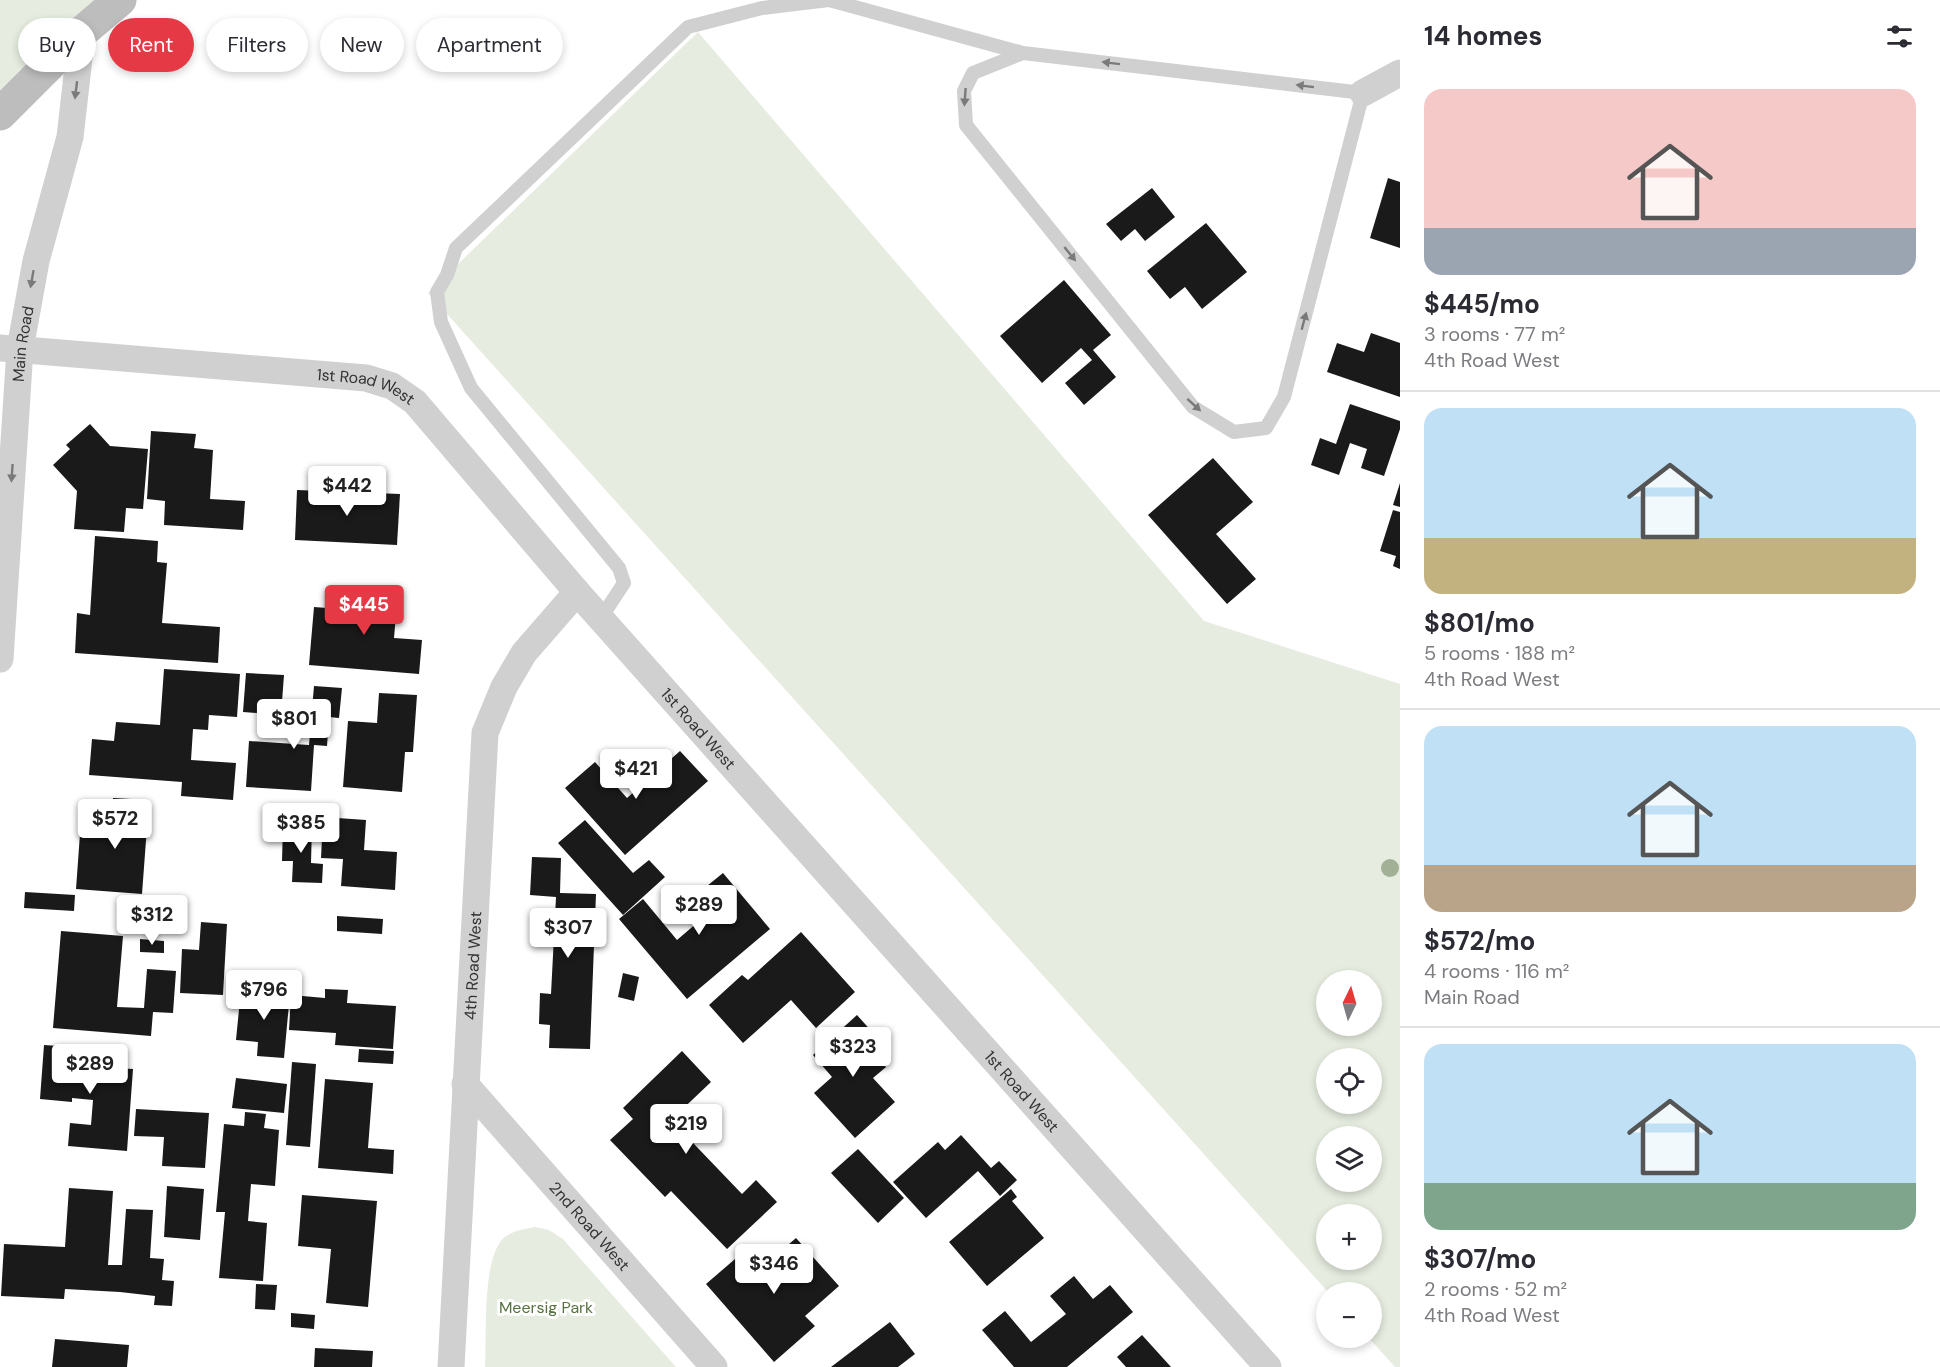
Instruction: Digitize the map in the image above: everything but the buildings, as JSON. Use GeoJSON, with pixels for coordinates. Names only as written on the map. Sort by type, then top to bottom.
{"type":"FeatureCollection","features":[{"type":"Feature","properties":{"kind":"street"},"geometry":{"type":"LineString","coordinates":[[96,19],[114,2]]}},
{"type":"Feature","properties":{"kind":"street"},"geometry":{"type":"LineString","coordinates":[[0,114],[42,72]]}},
{"type":"Feature","properties":{"kind":"street","name":"Main Road"},"geometry":{"type":"LineString","coordinates":[[0,659],[10,348],[70,136],[77,72]]}},
{"type":"Feature","properties":{"kind":"street"},"geometry":{"type":"LineString","coordinates":[[1363,93],[1400,73]]}},
{"type":"Feature","properties":{"kind":"street","name":"1st Road West"},"geometry":{"type":"LineString","coordinates":[[10,348],[366,378],[392,386],[415,402],[577,592],[1268,1367]]}},
{"type":"Feature","properties":{"kind":"street","name":"4th Road West"},"geometry":{"type":"LineString","coordinates":[[451,1367],[485,733],[504,687],[524,653],[577,592]]}},
{"type":"Feature","properties":{"kind":"street","name":"2nd Road West"},"geometry":{"type":"LineString","coordinates":[[465,1084],[714,1367]]}},
{"type":"Feature","properties":{"kind":"lane"},"geometry":{"type":"LineString","coordinates":[[601,618],[624,583],[619,568],[471,388],[441,322],[437,292],[447,275],[456,248],[688,27],[762,8],[829,0],[1023,53],[1363,93],[1284,397],[1266,428],[1234,432],[1193,407],[966,125],[964,91],[973,73],[1023,53]]}},
{"type":"Feature","properties":{"kind":"green space"},"geometry":{"type":"Polygon","coordinates":[[[0,0],[122,0],[96,24],[96,18],[18,18],[18,72],[44,72],[0,113],[0,0]]]}},
{"type":"Feature","properties":{"kind":"green space"},"geometry":{"type":"Polygon","coordinates":[[[698,32],[1204,621],[1400,684],[1400,1367],[1395,1367],[1378,1348],[1382,1348],[1382,1282],[1319,1282],[428,293],[698,32]]]}},
{"type":"Feature","properties":{"kind":"green space","name":"Meersig Park"},"geometry":{"type":"Polygon","coordinates":[[[535,1227],[549,1230],[563,1239],[676,1367],[485,1367],[488,1283],[495,1252],[501,1241],[508,1235],[535,1227]]]}}]}
